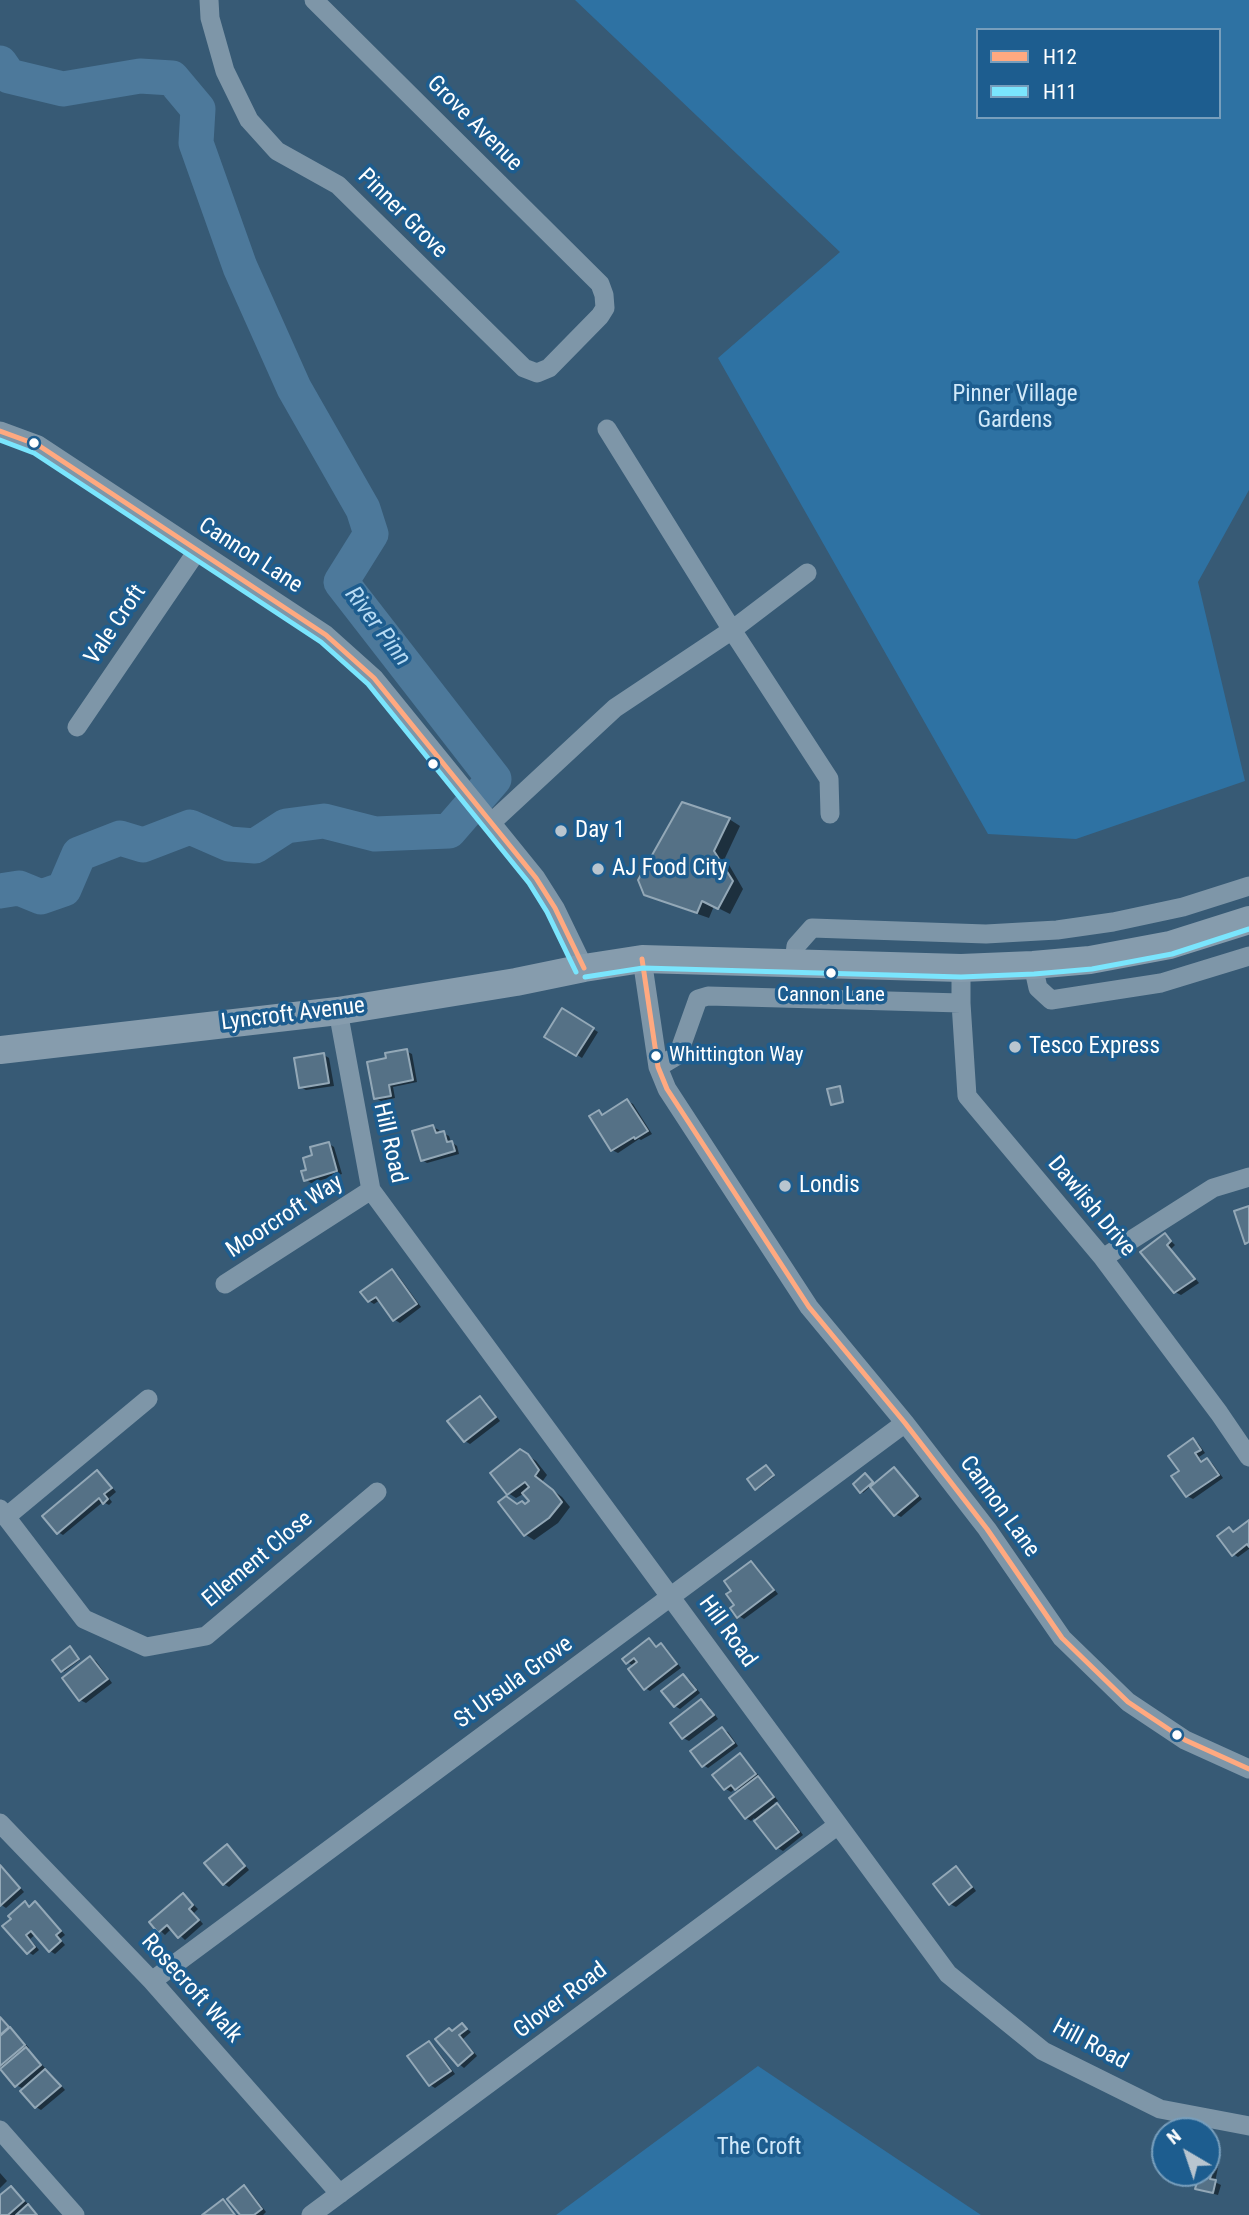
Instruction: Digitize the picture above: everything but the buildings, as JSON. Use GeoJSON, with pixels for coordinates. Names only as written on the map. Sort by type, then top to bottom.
{"type":"FeatureCollection","features":[{"type":"Feature","properties":{"kind":"street","name":"Pinner Grove"},"geometry":{"type":"LineString","coordinates":[[209,0],[210,18],[225,71],[249,120],[277,150],[338,185],[524,368],[537,373],[549,368],[600,316],[605,308],[600,284]]}},
{"type":"Feature","properties":{"kind":"street","name":"Grove Avenue"},"geometry":{"type":"LineString","coordinates":[[314,0],[600,284]]}},
{"type":"Feature","properties":{"kind":"street"},"geometry":{"type":"LineString","coordinates":[[607,429],[732,630],[829,779],[830,814]]}},
{"type":"Feature","properties":{"kind":"street","name":"Cannon Lane"},"geometry":{"type":"LineString","coordinates":[[0,431],[38,445],[326,635],[374,678],[536,878],[555,908],[584,968]]}},
{"type":"Feature","properties":{"kind":"street","name":"Vale Croft"},"geometry":{"type":"LineString","coordinates":[[77,727],[197,551]]}},
{"type":"Feature","properties":{"kind":"street"},"geometry":{"type":"LineString","coordinates":[[486,817],[615,708],[732,630],[807,573]]}},
{"type":"Feature","properties":{"kind":"street"},"geometry":{"type":"LineString","coordinates":[[794,962],[796,946],[812,928],[985,934],[1058,930],[1184,907],[1249,886]]}},
{"type":"Feature","properties":{"kind":"street"},"geometry":{"type":"LineString","coordinates":[[584,968],[642,959],[961,968],[1033,965],[1090,960],[1170,945],[1249,920]]}},
{"type":"Feature","properties":{"kind":"street"},"geometry":{"type":"LineString","coordinates":[[1033,965],[1038,988],[1051,1000],[1161,983],[1249,956]]}},
{"type":"Feature","properties":{"kind":"street","name":"Cannon Lane"},"geometry":{"type":"LineString","coordinates":[[642,959],[658,1067],[667,1089],[809,1307],[905,1423],[987,1529],[1062,1637],[1128,1702],[1185,1741],[1249,1769]]}},
{"type":"Feature","properties":{"kind":"street","name":"Lyncroft Avenue"},"geometry":{"type":"LineString","coordinates":[[0,1050],[338,1011],[584,968]]}},
{"type":"Feature","properties":{"kind":"street","name":"Dawlish Drive"},"geometry":{"type":"LineString","coordinates":[[961,968],[967,1096],[1103,1258],[1249,1457]]}},
{"type":"Feature","properties":{"kind":"street"},"geometry":{"type":"LineString","coordinates":[[658,1067],[678,1055],[698,999],[708,996],[961,1003]]}},
{"type":"Feature","properties":{"kind":"street","name":"Hill Road"},"geometry":{"type":"LineString","coordinates":[[338,1011],[371,1190],[948,1974],[1043,2050],[1160,2109],[1249,2126]]}},
{"type":"Feature","properties":{"kind":"street"},"geometry":{"type":"LineString","coordinates":[[1103,1258],[1213,1188],[1249,1177]]}},
{"type":"Feature","properties":{"kind":"street","name":"Moorcroft Way"},"geometry":{"type":"LineString","coordinates":[[225,1284],[371,1190]]}},
{"type":"Feature","properties":{"kind":"street","name":"Ellement Close"},"geometry":{"type":"LineString","coordinates":[[148,1399],[3,1513],[84,1619],[146,1647],[206,1636],[377,1492]]}},
{"type":"Feature","properties":{"kind":"street","name":"St Ursula Grove"},"geometry":{"type":"LineString","coordinates":[[152,1981],[905,1423]]}},
{"type":"Feature","properties":{"kind":"street","name":"Rosecroft Walk"},"geometry":{"type":"LineString","coordinates":[[0,1823],[152,1981],[340,2194]]}},
{"type":"Feature","properties":{"kind":"street","name":"Glover Road"},"geometry":{"type":"LineString","coordinates":[[312,2215],[838,1825]]}},
{"type":"Feature","properties":{"kind":"street"},"geometry":{"type":"LineString","coordinates":[[0,2130],[75,2215]]}},
{"type":"Feature","properties":{"kind":"green space","name":"Pinner Village Gardens"},"geometry":{"type":"Polygon","coordinates":[[[575,0],[1249,0],[1249,490],[1198,582],[1245,781],[1076,839],[988,834],[718,358],[840,252],[575,0]]]}},
{"type":"Feature","properties":{"kind":"green space","name":"The Croft"},"geometry":{"type":"Polygon","coordinates":[[[758,2066],[981,2215],[556,2215],[758,2066]]]}},
{"type":"Feature","properties":{"kind":"waterway","name":"River Pinn"},"geometry":{"type":"LineString","coordinates":[[0,63],[9,76],[63,89],[140,76],[172,78],[198,109],[196,143],[240,267],[294,388],[363,509],[371,534],[341,582],[494,779],[449,831],[375,834],[324,821],[286,826],[255,846],[229,844],[190,827],[143,845],[120,838],[79,854],[64,889],[41,897],[19,888],[0,891]]}},
{"type":"Feature","properties":{"kind":"transit line","name":"H12"},"geometry":{"type":"LineString","coordinates":[[0,431],[38,445],[326,635],[374,678],[536,878],[555,908],[584,968]]}},
{"type":"Feature","properties":{"kind":"transit line","name":"H11"},"geometry":{"type":"LineString","coordinates":[[0,440],[34,453],[321,642],[368,684],[529,883],[547,912],[576,972]]}},
{"type":"Feature","properties":{"kind":"transit line","name":"H11"},"geometry":{"type":"LineString","coordinates":[[585,977],[643,968],[961,977],[1034,974],[1092,969],[1172,954],[1249,929]]}},
{"type":"Feature","properties":{"kind":"transit line","name":"H12"},"geometry":{"type":"LineString","coordinates":[[642,959],[658,1067],[667,1089],[809,1307],[905,1423],[987,1529],[1062,1638],[1128,1702],[1185,1740],[1249,1769]]}},
{"type":"Feature","properties":{"kind":"place","name":"Day 1"},"geometry":{"type":"Point","coordinates":[561,831]}},
{"type":"Feature","properties":{"kind":"place","name":"AJ Food City"},"geometry":{"type":"Point","coordinates":[598,869]}},
{"type":"Feature","properties":{"kind":"place","name":"Cannon Lane"},"geometry":{"type":"Point","coordinates":[831,973]}},
{"type":"Feature","properties":{"kind":"place","name":"Tesco Express"},"geometry":{"type":"Point","coordinates":[1015,1047]}},
{"type":"Feature","properties":{"kind":"place","name":"Whittington Way"},"geometry":{"type":"Point","coordinates":[656,1056]}},
{"type":"Feature","properties":{"kind":"place","name":"Londis"},"geometry":{"type":"Point","coordinates":[785,1186]}}]}
